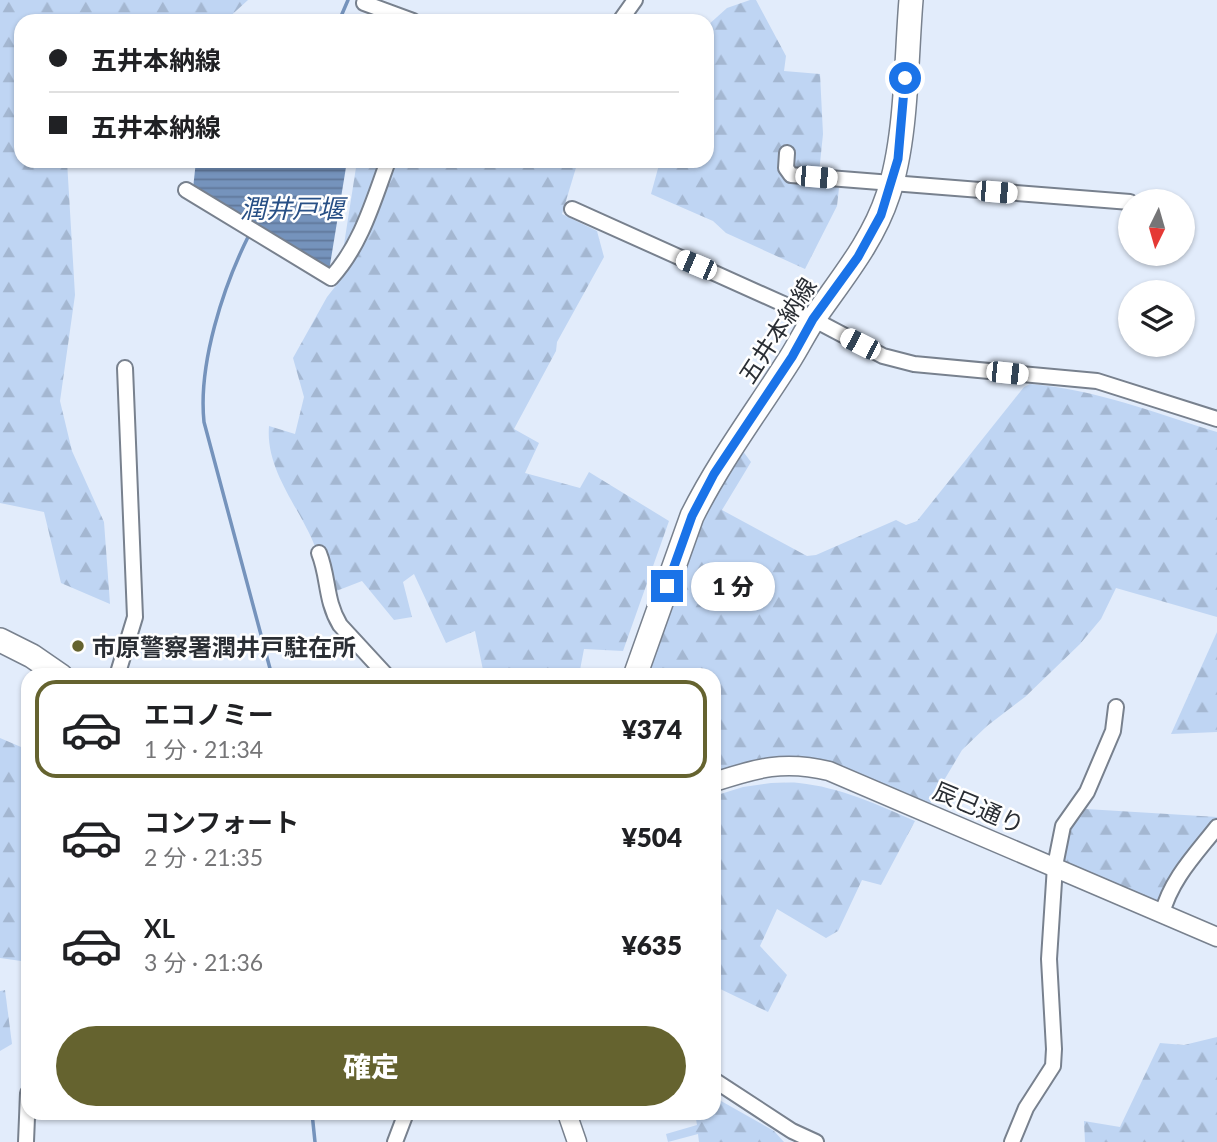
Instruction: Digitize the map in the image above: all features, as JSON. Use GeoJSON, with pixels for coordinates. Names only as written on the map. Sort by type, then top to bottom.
{"type":"FeatureCollection","features":[{"type":"Feature","properties":{"kind":"main road","name":"五井本納線"},"geometry":{"type":"LineString","coordinates":[[638,668],[692,516],[703,495],[739,435],[792,357],[813,319],[870,237],[881,215],[892,184],[901,129],[911,0]]}},
{"type":"Feature","properties":{"kind":"main road"},"geometry":{"type":"LineString","coordinates":[[0,640],[49,668]]}},
{"type":"Feature","properties":{"kind":"street"},"geometry":{"type":"LineString","coordinates":[[365,0],[364,3],[394,14]]}},
{"type":"Feature","properties":{"kind":"street"},"geometry":{"type":"LineString","coordinates":[[787,153],[786,168],[791,175],[1118,201]]}},
{"type":"Feature","properties":{"kind":"street"},"geometry":{"type":"LineString","coordinates":[[186,190],[331,278],[347,260],[357,242],[385,168]]}},
{"type":"Feature","properties":{"kind":"street"},"geometry":{"type":"LineString","coordinates":[[572,209],[790,307],[883,356],[914,364],[1097,382],[1217,419]]}},
{"type":"Feature","properties":{"kind":"street"},"geometry":{"type":"LineString","coordinates":[[119,668],[135,617],[125,368]]}},
{"type":"Feature","properties":{"kind":"street"},"geometry":{"type":"LineString","coordinates":[[320,553],[329,605],[335,617],[380,668]]}},
{"type":"Feature","properties":{"kind":"street"},"geometry":{"type":"LineString","coordinates":[[1012,1142],[1026,1108],[1053,1066],[1055,1049],[1049,960],[1055,866],[1063,826],[1087,792],[1113,731],[1116,707]]}},
{"type":"Feature","properties":{"kind":"street","name":"辰巳通り"},"geometry":{"type":"LineString","coordinates":[[721,780],[764,767],[811,766],[846,778],[1055,866],[1217,937]]}},
{"type":"Feature","properties":{"kind":"street"},"geometry":{"type":"LineString","coordinates":[[1162,914],[1167,895],[1175,881],[1217,827]]}},
{"type":"Feature","properties":{"kind":"street"},"geometry":{"type":"LineString","coordinates":[[721,1085],[794,1137],[816,1142]]}},
{"type":"Feature","properties":{"kind":"street"},"geometry":{"type":"LineString","coordinates":[[26,1142],[27,1120]]}},
{"type":"Feature","properties":{"kind":"street"},"geometry":{"type":"LineString","coordinates":[[395,1142],[403,1120]]}},
{"type":"Feature","properties":{"kind":"street"},"geometry":{"type":"LineString","coordinates":[[569,1120],[577,1142]]}},
{"type":"Feature","properties":{"kind":"green space"},"geometry":{"type":"Polygon","coordinates":[[[0,0],[248,0],[233,14],[14,14],[14,168],[67,168],[75,295],[60,401],[72,451],[104,522],[110,604],[61,583],[44,512],[0,503],[0,0]]]}},
{"type":"Feature","properties":{"kind":"green space"},"geometry":{"type":"Polygon","coordinates":[[[756,0],[786,56],[784,71],[820,74],[823,134],[818,183],[839,188],[837,206],[805,269],[726,233],[713,221],[651,194],[658,168],[714,168],[714,20],[727,8],[756,0]]]}},
{"type":"Feature","properties":{"kind":"green space"},"geometry":{"type":"Polygon","coordinates":[[[356,168],[576,168],[562,214],[597,231],[604,257],[557,342],[556,351],[514,429],[539,443],[525,473],[580,488],[589,472],[669,521],[623,651],[584,649],[580,668],[483,668],[475,631],[446,643],[414,574],[403,582],[412,617],[394,620],[362,581],[326,595],[322,567],[313,541],[273,461],[269,426],[295,434],[304,397],[293,358],[327,297],[338,283],[356,168]]]}},
{"type":"Feature","properties":{"kind":"green space"},"geometry":{"type":"Polygon","coordinates":[[[1030,384],[1101,396],[1217,432],[1217,617],[1116,588],[1101,619],[1080,644],[1025,697],[987,726],[962,750],[927,809],[839,768],[721,778],[721,668],[648,668],[688,558],[712,502],[742,450],[751,462],[722,510],[807,556],[816,555],[896,520],[906,525],[917,521],[1024,387],[1030,384]]]}},
{"type":"Feature","properties":{"kind":"green space"},"geometry":{"type":"Polygon","coordinates":[[[1217,632],[1217,732],[1171,734],[1217,632]]]}},
{"type":"Feature","properties":{"kind":"green space"},"geometry":{"type":"Polygon","coordinates":[[[0,738],[21,747],[21,961],[0,958],[0,738]]]}},
{"type":"Feature","properties":{"kind":"green space"},"geometry":{"type":"Polygon","coordinates":[[[771,783],[814,785],[873,803],[915,821],[881,885],[862,880],[838,931],[826,938],[777,909],[760,946],[787,975],[768,1012],[721,989],[721,794],[771,783]]]}},
{"type":"Feature","properties":{"kind":"green space"},"geometry":{"type":"Polygon","coordinates":[[[1086,809],[1217,817],[1217,836],[1159,906],[1055,862],[1065,827],[1086,809]]]}},
{"type":"Feature","properties":{"kind":"green space"},"geometry":{"type":"Polygon","coordinates":[[[5,990],[12,1044],[0,1051],[0,991],[5,990]]]}},
{"type":"Feature","properties":{"kind":"green space"},"geometry":{"type":"Polygon","coordinates":[[[1217,1037],[1217,1142],[1085,1142],[1084,1121],[1120,1127],[1160,1043],[1184,1045],[1217,1037]]]}},
{"type":"Feature","properties":{"kind":"green space"},"geometry":{"type":"Polygon","coordinates":[[[721,1101],[774,1131],[784,1142],[699,1142],[698,1134],[668,1142],[666,1134],[697,1125],[696,1120],[721,1120],[721,1101]]]}},
{"type":"Feature","properties":{"kind":"water","name":"潤井戸堰"},"geometry":{"type":"Polygon","coordinates":[[[195,168],[346,168],[328,277],[323,282],[192,198],[195,168]]]}},
{"type":"Feature","properties":{"kind":"waterway"},"geometry":{"type":"LineString","coordinates":[[342,14],[348,0]]}},
{"type":"Feature","properties":{"kind":"waterway"},"geometry":{"type":"LineString","coordinates":[[249,235],[230,278],[214,326],[205,376],[204,422],[270,668]]}},
{"type":"Feature","properties":{"kind":"waterway"},"geometry":{"type":"LineString","coordinates":[[313,1120],[315,1142]]}},
{"type":"Feature","properties":{"kind":"place","name":"市原警察署潤井戸駐在所"},"geometry":{"type":"Point","coordinates":[78,646]}},
{"type":"Feature","properties":{"kind":"route"},"geometry":{"type":"LineString","coordinates":[[667,586],[692,516],[714,474],[792,357],[813,319],[858,257],[881,215],[898,159],[905,78]]}}]}
